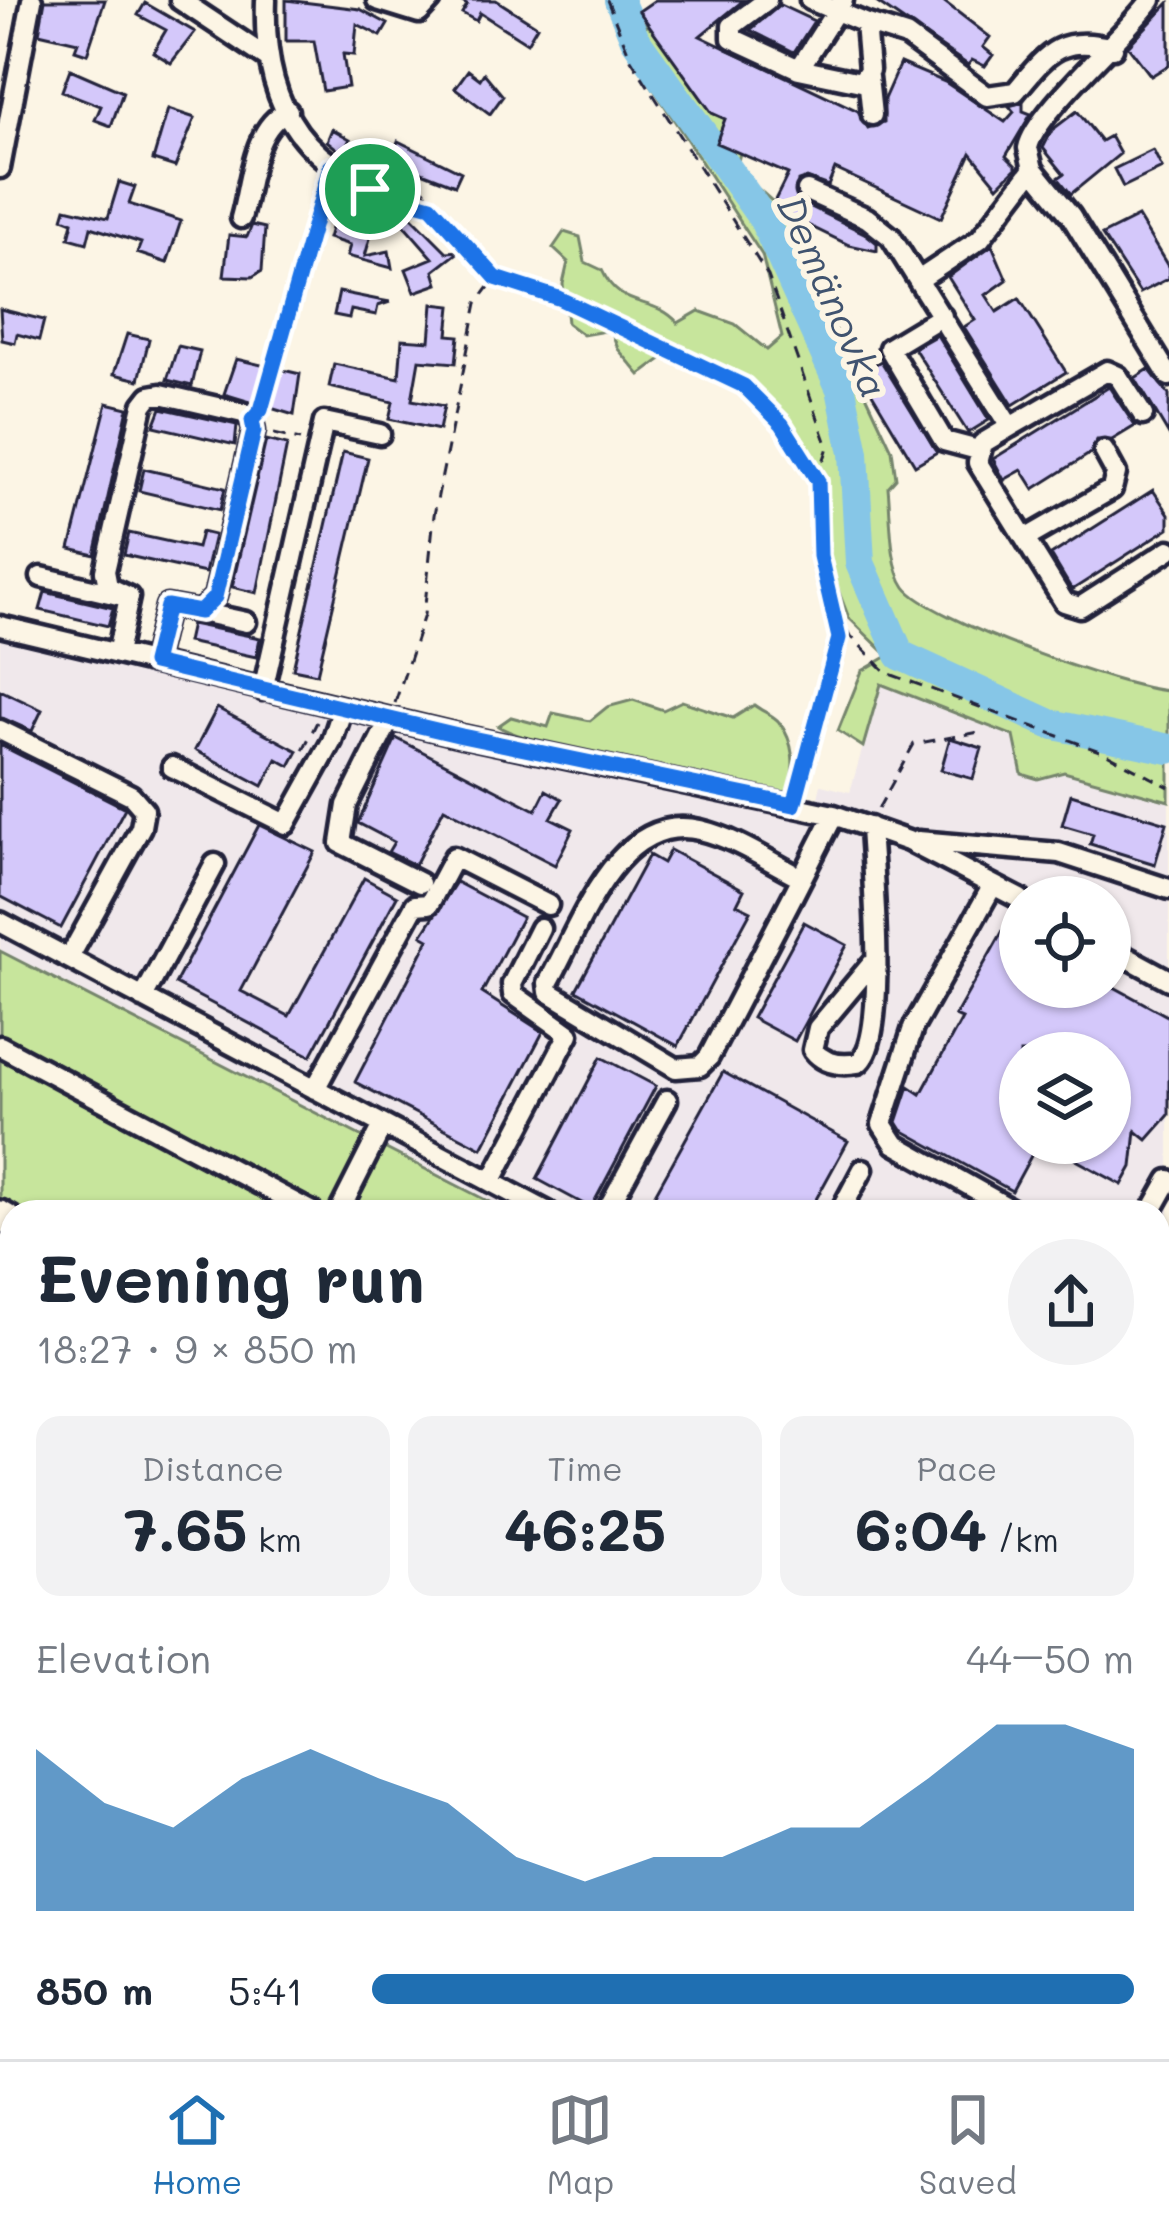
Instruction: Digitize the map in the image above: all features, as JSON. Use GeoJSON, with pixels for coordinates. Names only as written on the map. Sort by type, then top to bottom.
{"type":"FeatureCollection","features":[{"type":"Feature","properties":{"kind":"street"},"geometry":{"type":"LineString","coordinates":[[0,169],[32,0]]}},
{"type":"Feature","properties":{"kind":"street"},"geometry":{"type":"LineString","coordinates":[[180,0],[268,58]]}},
{"type":"Feature","properties":{"kind":"street"},"geometry":{"type":"LineString","coordinates":[[266,0],[268,58],[302,142],[330,167],[370,189],[416,199]]}},
{"type":"Feature","properties":{"kind":"street"},"geometry":{"type":"LineString","coordinates":[[377,0],[419,14],[431,0]]}},
{"type":"Feature","properties":{"kind":"street"},"geometry":{"type":"LineString","coordinates":[[767,0],[732,26],[731,38],[799,69],[854,84],[868,77]]}},
{"type":"Feature","properties":{"kind":"street"},"geometry":{"type":"LineString","coordinates":[[810,0],[839,6],[865,23],[906,36],[987,96],[1015,92],[1051,49],[1061,45],[1113,48]]}},
{"type":"Feature","properties":{"kind":"street"},"geometry":{"type":"LineString","coordinates":[[1151,0],[1113,48],[1035,129],[1028,148],[1033,169],[1071,216],[1169,376]]}},
{"type":"Feature","properties":{"kind":"street"},"geometry":{"type":"LineString","coordinates":[[799,69],[839,6]]}},
{"type":"Feature","properties":{"kind":"street"},"geometry":{"type":"LineString","coordinates":[[865,23],[872,115]]}},
{"type":"Feature","properties":{"kind":"street"},"geometry":{"type":"LineString","coordinates":[[241,218],[269,123],[288,111]]}},
{"type":"Feature","properties":{"kind":"street"},"geometry":{"type":"LineString","coordinates":[[920,279],[980,239],[1033,169]]}},
{"type":"Feature","properties":{"kind":"street"},"geometry":{"type":"LineString","coordinates":[[807,191],[878,225],[920,279],[1010,427]]}},
{"type":"Feature","properties":{"kind":"street"},"geometry":{"type":"LineString","coordinates":[[942,316],[889,348],[944,441],[978,450]]}},
{"type":"Feature","properties":{"kind":"street"},"geometry":{"type":"LineString","coordinates":[[978,450],[1107,371],[1118,376],[1143,416]]}},
{"type":"Feature","properties":{"kind":"street"},"geometry":{"type":"LineString","coordinates":[[123,596],[108,587],[104,572],[143,405],[150,396],[161,394],[253,424],[215,597],[200,612]]}},
{"type":"Feature","properties":{"kind":"street"},"geometry":{"type":"LineString","coordinates":[[263,689],[324,422],[380,434]]}},
{"type":"Feature","properties":{"kind":"street"},"geometry":{"type":"LineString","coordinates":[[978,450],[978,463],[1064,602],[1074,607],[1169,550]]}},
{"type":"Feature","properties":{"kind":"street"},"geometry":{"type":"LineString","coordinates":[[1024,539],[1112,489],[1116,473],[1104,451]]}},
{"type":"Feature","properties":{"kind":"street"},"geometry":{"type":"LineString","coordinates":[[41,578],[246,622]]}},
{"type":"Feature","properties":{"kind":"street"},"geometry":{"type":"LineString","coordinates":[[117,654],[123,596]]}},
{"type":"Feature","properties":{"kind":"street"},"geometry":{"type":"LineString","coordinates":[[153,663],[167,606]]}},
{"type":"Feature","properties":{"kind":"street"},"geometry":{"type":"LineString","coordinates":[[0,626],[390,719],[834,815],[908,841],[999,888]]}},
{"type":"Feature","properties":{"kind":"street"},"geometry":{"type":"LineString","coordinates":[[172,766],[286,824],[332,740],[334,706]]}},
{"type":"Feature","properties":{"kind":"street"},"geometry":{"type":"LineString","coordinates":[[390,719],[347,805],[340,843],[419,883]]}},
{"type":"Feature","properties":{"kind":"street"},"geometry":{"type":"LineString","coordinates":[[0,730],[131,795],[144,810],[141,827],[69,958]]}},
{"type":"Feature","properties":{"kind":"street"},"geometry":{"type":"LineString","coordinates":[[802,878],[711,833],[678,827],[651,832],[626,849],[548,983],[549,992],[676,1068],[700,1066],[802,878],[834,815]]}},
{"type":"Feature","properties":{"kind":"street"},"geometry":{"type":"LineString","coordinates":[[870,827],[875,959],[868,1056],[841,1066],[819,1057],[813,1050],[818,1028],[875,959]]}},
{"type":"Feature","properties":{"kind":"street"},"geometry":{"type":"LineString","coordinates":[[908,841],[1058,853],[1169,889]]}},
{"type":"Feature","properties":{"kind":"street"},"geometry":{"type":"LineString","coordinates":[[314,1089],[416,905],[429,904],[454,857],[548,905]]}},
{"type":"Feature","properties":{"kind":"street"},"geometry":{"type":"LineString","coordinates":[[143,998],[215,864]]}},
{"type":"Feature","properties":{"kind":"street"},"geometry":{"type":"LineString","coordinates":[[993,885],[913,1028],[882,1124],[895,1144],[995,1200]]}},
{"type":"Feature","properties":{"kind":"street"},"geometry":{"type":"LineString","coordinates":[[0,922],[525,1200]]}},
{"type":"Feature","properties":{"kind":"street"},"geometry":{"type":"LineString","coordinates":[[491,1182],[569,1034],[513,994],[512,983],[541,928]]}},
{"type":"Feature","properties":{"kind":"street"},"geometry":{"type":"LineString","coordinates":[[1131,959],[1169,980]]}},
{"type":"Feature","properties":{"kind":"street"},"geometry":{"type":"LineString","coordinates":[[0,1046],[289,1200]]}},
{"type":"Feature","properties":{"kind":"street"},"geometry":{"type":"LineString","coordinates":[[613,1200],[667,1100]]}},
{"type":"Feature","properties":{"kind":"street"},"geometry":{"type":"LineString","coordinates":[[346,1200],[382,1125]]}},
{"type":"Feature","properties":{"kind":"street"},"geometry":{"type":"LineString","coordinates":[[846,1200],[863,1168]]}},
{"type":"Feature","properties":{"kind":"path"},"geometry":{"type":"LineString","coordinates":[[607,0],[632,58],[768,276],[828,448],[818,481],[820,556],[838,623],[834,670],[794,805]]}},
{"type":"Feature","properties":{"kind":"path"},"geometry":{"type":"LineString","coordinates":[[319,445],[253,424],[261,410],[330,167]]}},
{"type":"Feature","properties":{"kind":"path"},"geometry":{"type":"LineString","coordinates":[[416,199],[431,206],[496,278],[558,298],[744,386],[768,405],[818,481]]}},
{"type":"Feature","properties":{"kind":"path"},"geometry":{"type":"LineString","coordinates":[[390,719],[424,615],[434,514],[477,303],[496,278]]}},
{"type":"Feature","properties":{"kind":"path"},"geometry":{"type":"LineString","coordinates":[[838,623],[887,674],[1105,753],[1169,787]]}},
{"type":"Feature","properties":{"kind":"path"},"geometry":{"type":"LineString","coordinates":[[303,750],[334,706]]}},
{"type":"Feature","properties":{"kind":"path"},"geometry":{"type":"LineString","coordinates":[[870,827],[914,744],[985,731]]}},
{"type":"Feature","properties":{"kind":"shaded area"},"geometry":{"type":"Polygon","coordinates":[[[0,634],[360,721],[813,819],[821,785],[850,792],[881,684],[1099,762],[1169,801],[1169,1200],[486,1200],[0,951],[0,634]]]}},
{"type":"Feature","properties":{"kind":"green space"},"geometry":{"type":"Polygon","coordinates":[[[633,15],[652,29],[712,113],[725,119],[740,153],[736,169],[801,227],[796,245],[892,450],[896,478],[888,487],[892,539],[905,587],[950,617],[1030,651],[1113,679],[1169,691],[1169,801],[1064,772],[1038,779],[1022,774],[1014,736],[881,684],[863,747],[838,731],[862,671],[888,656],[849,618],[829,567],[822,478],[774,404],[742,390],[739,376],[705,366],[680,345],[640,375],[618,349],[611,330],[583,335],[567,323],[563,284],[568,262],[553,248],[564,232],[580,237],[585,262],[602,270],[618,292],[658,308],[678,323],[699,311],[735,324],[767,350],[782,337],[762,255],[633,57],[617,17],[633,15]]]}},
{"type":"Feature","properties":{"kind":"green space"},"geometry":{"type":"Polygon","coordinates":[[[633,700],[663,710],[682,701],[733,718],[754,705],[777,720],[788,739],[793,765],[788,791],[642,768],[498,726],[511,717],[548,727],[553,713],[590,721],[607,707],[633,700]]]}},
{"type":"Feature","properties":{"kind":"green space"},"geometry":{"type":"Polygon","coordinates":[[[0,951],[486,1200],[0,1200],[0,951]]]}},
{"type":"Feature","properties":{"kind":"building"},"geometry":{"type":"Polygon","coordinates":[[[45,0],[105,0],[87,54],[75,50],[78,42],[39,33],[45,0]]]}},
{"type":"Feature","properties":{"kind":"building"},"geometry":{"type":"Polygon","coordinates":[[[286,0],[360,9],[388,24],[381,36],[357,24],[354,55],[343,54],[348,87],[323,91],[314,41],[286,41],[286,0]]]}},
{"type":"Feature","properties":{"kind":"building"},"geometry":{"type":"Polygon","coordinates":[[[459,0],[496,0],[537,26],[527,43],[480,13],[476,21],[462,13],[467,5],[459,0]]]}},
{"type":"Feature","properties":{"kind":"building"},"geometry":{"type":"Polygon","coordinates":[[[655,0],[744,0],[700,36],[858,111],[868,128],[884,122],[884,99],[900,63],[945,82],[1005,122],[1014,112],[1009,106],[1023,102],[1023,111],[1031,114],[1006,156],[1017,167],[998,186],[971,153],[941,218],[835,169],[828,186],[807,178],[798,181],[797,200],[866,234],[877,243],[877,251],[849,245],[785,214],[774,202],[788,174],[716,143],[725,119],[712,113],[639,11],[655,0]]]}},
{"type":"Feature","properties":{"kind":"building"},"geometry":{"type":"Polygon","coordinates":[[[873,0],[942,0],[990,37],[983,47],[993,55],[985,66],[972,60],[968,65],[873,0]]]}},
{"type":"Feature","properties":{"kind":"building"},"geometry":{"type":"Polygon","coordinates":[[[145,3],[195,32],[171,63],[153,52],[166,30],[138,15],[145,3]]]}},
{"type":"Feature","properties":{"kind":"building"},"geometry":{"type":"Polygon","coordinates":[[[1169,3],[1169,65],[1151,76],[1128,46],[1169,3]]]}},
{"type":"Feature","properties":{"kind":"building"},"geometry":{"type":"Polygon","coordinates":[[[780,5],[814,21],[794,52],[750,30],[780,5]]]}},
{"type":"Feature","properties":{"kind":"building"},"geometry":{"type":"Polygon","coordinates":[[[70,69],[123,92],[111,126],[95,120],[101,106],[62,91],[70,69]]]}},
{"type":"Feature","properties":{"kind":"building"},"geometry":{"type":"Polygon","coordinates":[[[468,70],[480,79],[484,73],[503,96],[490,114],[455,88],[468,70]]]}},
{"type":"Feature","properties":{"kind":"building"},"geometry":{"type":"Polygon","coordinates":[[[168,109],[195,118],[175,167],[153,160],[168,109]]]}},
{"type":"Feature","properties":{"kind":"building"},"geometry":{"type":"Polygon","coordinates":[[[1077,111],[1101,141],[1110,136],[1120,154],[1071,194],[1058,178],[1064,174],[1043,148],[1052,130],[1077,111]]]}},
{"type":"Feature","properties":{"kind":"building"},"geometry":{"type":"Polygon","coordinates":[[[332,129],[350,139],[346,147],[375,162],[383,141],[396,146],[398,141],[461,172],[455,185],[404,165],[398,180],[353,162],[327,141],[332,129]]]}},
{"type":"Feature","properties":{"kind":"building"},"geometry":{"type":"Polygon","coordinates":[[[1153,150],[1162,168],[1123,187],[1114,169],[1153,150]]]}},
{"type":"Feature","properties":{"kind":"building"},"geometry":{"type":"Polygon","coordinates":[[[119,182],[135,187],[129,204],[181,221],[167,263],[137,253],[141,243],[91,227],[87,243],[69,238],[73,222],[63,218],[66,208],[108,218],[119,182]]]}},
{"type":"Feature","properties":{"kind":"building"},"geometry":{"type":"Polygon","coordinates":[[[343,189],[380,203],[365,256],[389,251],[392,268],[347,256],[350,245],[328,238],[343,189]]]}},
{"type":"Feature","properties":{"kind":"building"},"geometry":{"type":"Polygon","coordinates":[[[405,210],[447,252],[460,251],[434,271],[438,284],[415,292],[406,269],[433,258],[397,217],[405,210]]]}},
{"type":"Feature","properties":{"kind":"building"},"geometry":{"type":"Polygon","coordinates":[[[1138,217],[1169,268],[1169,278],[1140,293],[1102,235],[1138,217]]]}},
{"type":"Feature","properties":{"kind":"building"},"geometry":{"type":"Polygon","coordinates":[[[252,225],[265,228],[262,271],[252,277],[224,276],[229,235],[247,237],[252,225]]]}},
{"type":"Feature","properties":{"kind":"building"},"geometry":{"type":"Polygon","coordinates":[[[992,245],[1007,280],[986,295],[997,312],[1019,298],[1066,372],[1013,405],[964,327],[975,320],[948,277],[992,245]]]}},
{"type":"Feature","properties":{"kind":"building"},"geometry":{"type":"Polygon","coordinates":[[[339,292],[390,302],[378,306],[376,315],[351,310],[349,318],[334,315],[339,292]]]}},
{"type":"Feature","properties":{"kind":"building"},"geometry":{"type":"Polygon","coordinates":[[[433,304],[451,306],[448,335],[459,336],[456,363],[419,360],[412,400],[444,406],[439,430],[389,419],[393,402],[329,387],[334,364],[399,378],[402,339],[430,341],[433,304]]]}},
{"type":"Feature","properties":{"kind":"building"},"geometry":{"type":"Polygon","coordinates":[[[0,309],[44,320],[39,340],[17,334],[15,343],[2,340],[0,309]]]}},
{"type":"Feature","properties":{"kind":"building"},"geometry":{"type":"Polygon","coordinates":[[[127,334],[149,339],[139,380],[114,374],[127,334]]]}},
{"type":"Feature","properties":{"kind":"building"},"geometry":{"type":"Polygon","coordinates":[[[937,335],[989,420],[968,433],[914,348],[937,335]]]}},
{"type":"Feature","properties":{"kind":"building"},"geometry":{"type":"Polygon","coordinates":[[[178,346],[200,351],[192,386],[167,380],[178,346]]]}},
{"type":"Feature","properties":{"kind":"building"},"geometry":{"type":"Polygon","coordinates":[[[236,359],[300,374],[294,415],[224,394],[236,359]]]}},
{"type":"Feature","properties":{"kind":"building"},"geometry":{"type":"Polygon","coordinates":[[[881,361],[937,452],[915,465],[860,373],[881,361]]]}},
{"type":"Feature","properties":{"kind":"building"},"geometry":{"type":"Polygon","coordinates":[[[1149,369],[1169,395],[1169,435],[1135,378],[1149,369]]]}},
{"type":"Feature","properties":{"kind":"building"},"geometry":{"type":"Polygon","coordinates":[[[1109,387],[1135,426],[1112,440],[1097,440],[1091,453],[1034,489],[1022,470],[1004,480],[993,459],[1109,387]]]}},
{"type":"Feature","properties":{"kind":"building"},"geometry":{"type":"Polygon","coordinates":[[[107,403],[128,408],[95,555],[70,549],[107,403]]]}},
{"type":"Feature","properties":{"kind":"building"},"geometry":{"type":"Polygon","coordinates":[[[161,408],[237,425],[235,445],[154,426],[161,408]]]}},
{"type":"Feature","properties":{"kind":"building"},"geometry":{"type":"Polygon","coordinates":[[[266,440],[287,445],[257,593],[232,587],[266,440]]]}},
{"type":"Feature","properties":{"kind":"building"},"geometry":{"type":"Polygon","coordinates":[[[343,452],[368,458],[317,674],[293,669],[343,452]]]}},
{"type":"Feature","properties":{"kind":"building"},"geometry":{"type":"Polygon","coordinates":[[[144,469],[225,488],[220,510],[139,491],[144,469]]]}},
{"type":"Feature","properties":{"kind":"building"},"geometry":{"type":"Polygon","coordinates":[[[1153,490],[1169,514],[1169,528],[1072,590],[1051,555],[1153,490]]]}},
{"type":"Feature","properties":{"kind":"building"},"geometry":{"type":"Polygon","coordinates":[[[201,532],[214,535],[205,573],[124,555],[129,533],[197,548],[201,532]]]}},
{"type":"Feature","properties":{"kind":"building"},"geometry":{"type":"Polygon","coordinates":[[[45,592],[113,608],[108,626],[40,610],[45,592]]]}},
{"type":"Feature","properties":{"kind":"building"},"geometry":{"type":"Polygon","coordinates":[[[191,624],[260,638],[256,657],[187,642],[191,624]]]}},
{"type":"Feature","properties":{"kind":"building"},"geometry":{"type":"Polygon","coordinates":[[[0,690],[42,710],[32,731],[0,717],[0,690]]]}},
{"type":"Feature","properties":{"kind":"building"},"geometry":{"type":"Polygon","coordinates":[[[217,708],[298,751],[290,766],[277,759],[263,786],[195,750],[217,708]]]}},
{"type":"Feature","properties":{"kind":"building"},"geometry":{"type":"Polygon","coordinates":[[[396,738],[536,810],[546,790],[562,799],[551,818],[573,829],[555,865],[444,808],[415,865],[388,852],[394,842],[358,823],[396,738]]]}},
{"type":"Feature","properties":{"kind":"building"},"geometry":{"type":"Polygon","coordinates":[[[950,738],[982,748],[973,779],[941,770],[950,738]]]}},
{"type":"Feature","properties":{"kind":"building"},"geometry":{"type":"Polygon","coordinates":[[[0,745],[125,808],[61,928],[0,896],[0,745]]]}},
{"type":"Feature","properties":{"kind":"building"},"geometry":{"type":"Polygon","coordinates":[[[1071,794],[1167,823],[1155,864],[1090,844],[1093,834],[1062,825],[1071,794]]]}},
{"type":"Feature","properties":{"kind":"building"},"geometry":{"type":"Polygon","coordinates":[[[259,825],[315,852],[241,991],[289,1016],[364,878],[397,896],[311,1056],[175,984],[259,825]]]}},
{"type":"Feature","properties":{"kind":"building"},"geometry":{"type":"Polygon","coordinates":[[[670,850],[744,890],[737,904],[751,911],[678,1046],[576,990],[649,855],[663,863],[670,850]]]}},
{"type":"Feature","properties":{"kind":"building"},"geometry":{"type":"Polygon","coordinates":[[[456,882],[522,917],[482,993],[543,1032],[482,1148],[355,1082],[429,939],[422,935],[456,882]]]}},
{"type":"Feature","properties":{"kind":"building"},"geometry":{"type":"Polygon","coordinates":[[[804,922],[847,945],[795,1041],[752,1018],[804,922]]]}},
{"type":"Feature","properties":{"kind":"building"},"geometry":{"type":"Polygon","coordinates":[[[999,938],[999,1008],[1131,1008],[1131,996],[1169,1017],[1169,1115],[1147,1140],[1136,1131],[1132,1167],[1122,1185],[1084,1164],[1131,1164],[1131,1032],[999,1032],[999,1164],[1027,1164],[1012,1191],[902,1130],[897,1122],[909,1086],[921,1094],[962,1019],[955,1016],[999,938]]]}},
{"type":"Feature","properties":{"kind":"building"},"geometry":{"type":"Polygon","coordinates":[[[601,1057],[656,1086],[595,1200],[576,1200],[537,1179],[601,1057]]]}},
{"type":"Feature","properties":{"kind":"building"},"geometry":{"type":"Polygon","coordinates":[[[723,1072],[848,1141],[816,1200],[652,1200],[723,1072]]]}},
{"type":"Feature","properties":{"kind":"waterway","name":"Demänovka"},"geometry":{"type":"LineString","coordinates":[[619,0],[635,39],[764,220],[841,389],[854,453],[860,563],[900,655],[1050,724],[1169,749]]}},
{"type":"Feature","properties":{"kind":"route"},"geometry":{"type":"LineString","coordinates":[[330,167],[370,189],[431,206],[496,278],[558,298],[744,386],[782,424],[818,481],[820,556],[839,638],[830,686],[794,805],[462,736],[153,663],[167,606],[200,612],[215,597],[254,431],[252,420],[261,410],[330,167]]}}]}
